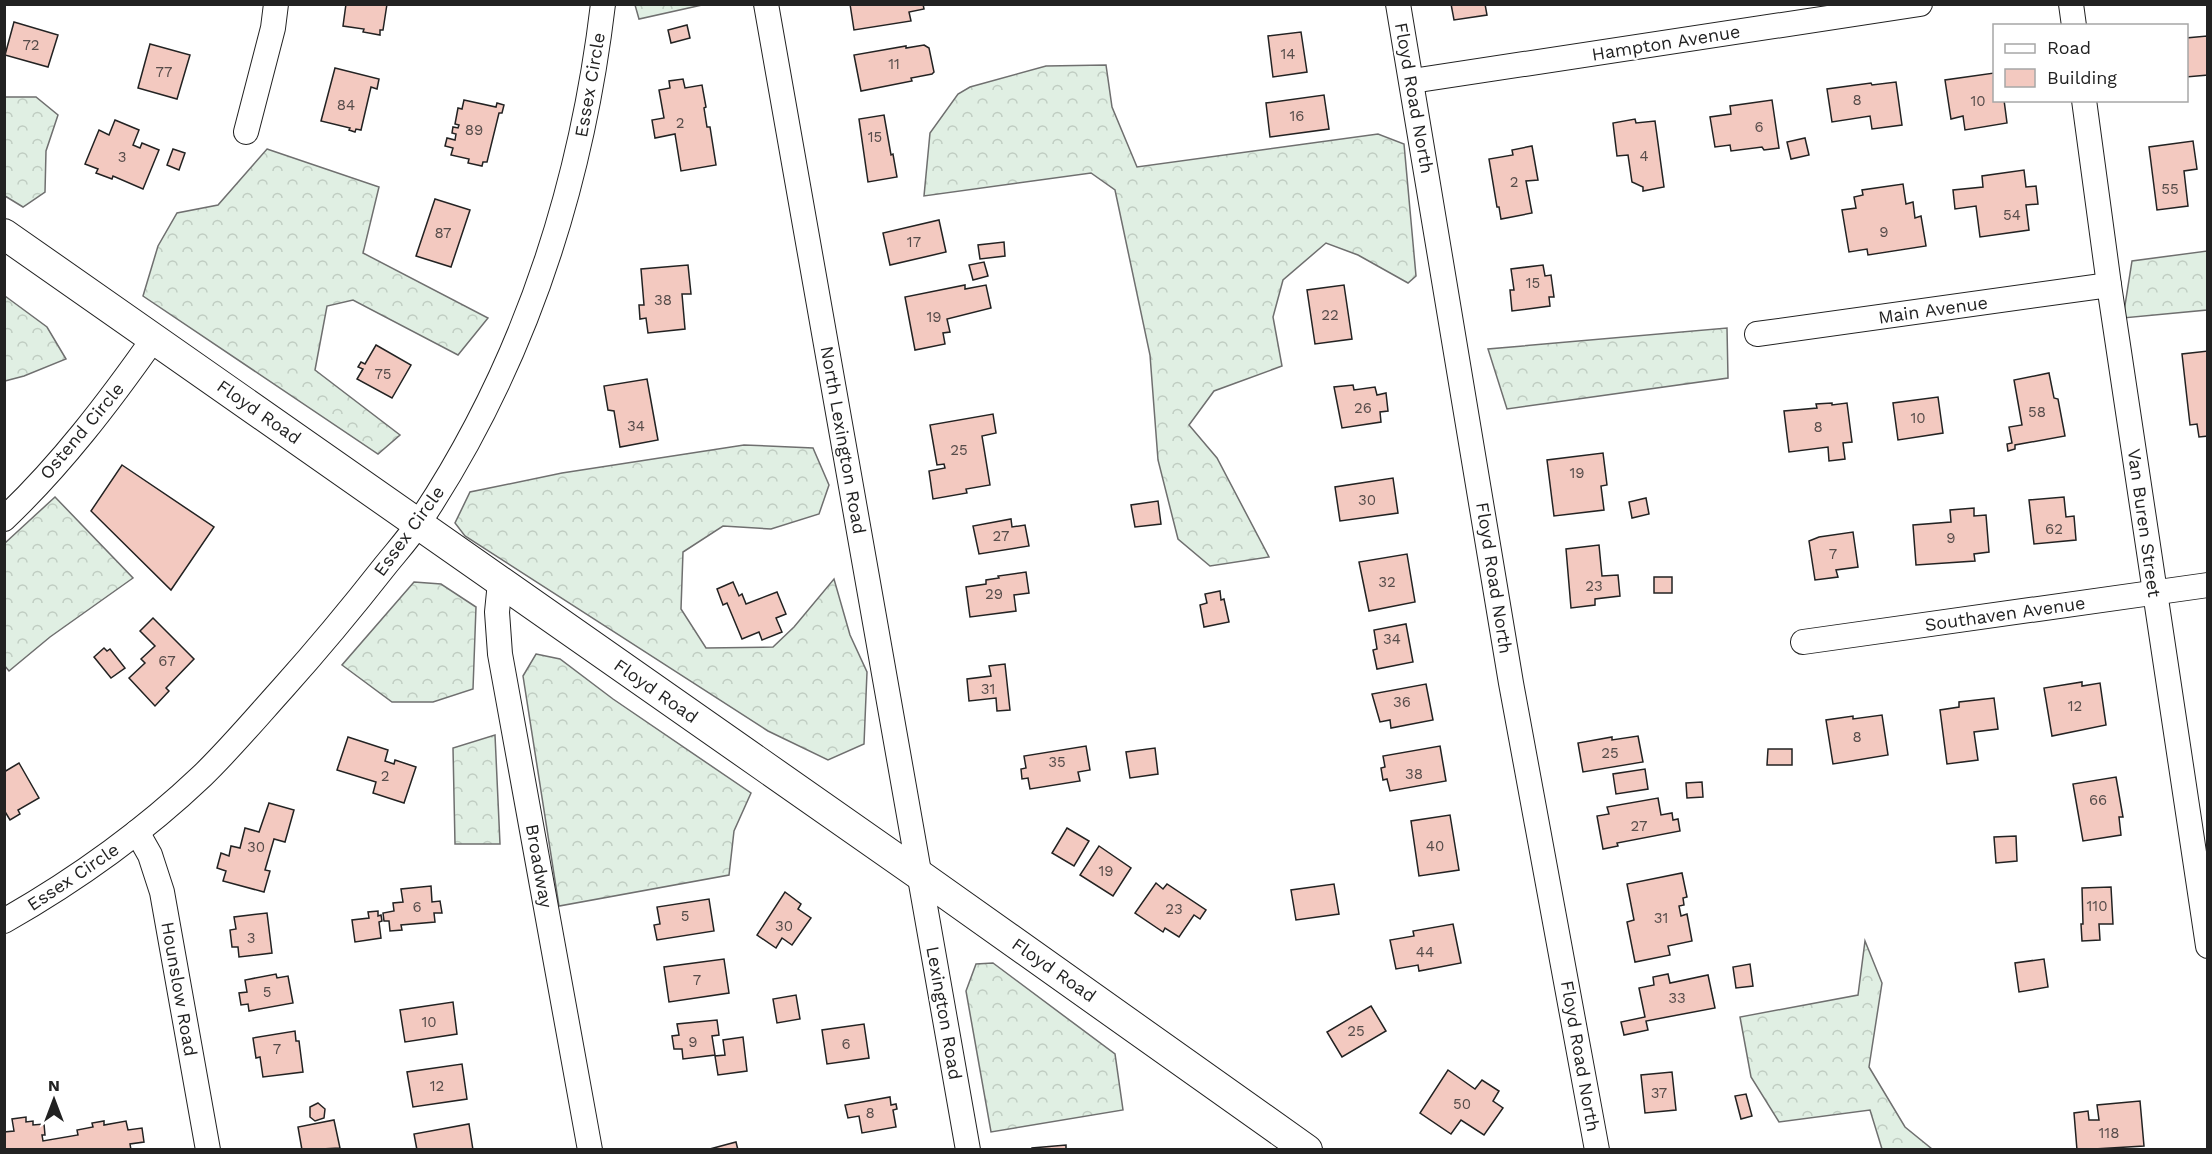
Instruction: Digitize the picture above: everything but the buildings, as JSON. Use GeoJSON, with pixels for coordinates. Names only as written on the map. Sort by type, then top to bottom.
{"type":"FeatureCollection","features":[{"type":"Feature","properties":{"kind":"street"},"geometry":{"type":"LineString","coordinates":[[246,132],[273,28],[276,4]]}},
{"type":"Feature","properties":{"kind":"street","name":"Essex Circle"},"geometry":{"type":"LineString","coordinates":[[4,921],[78,876],[171,805],[237,740],[310,658],[418,524],[494,393],[535,298],[577,156],[597,53],[603,4]]}},
{"type":"Feature","properties":{"kind":"street","name":"North Lexington Road"},"geometry":{"type":"LineString","coordinates":[[766,4],[921,876]]}},
{"type":"Feature","properties":{"kind":"street","name":"Floyd Road North"},"geometry":{"type":"LineString","coordinates":[[1398,4],[1511,683],[1597,1149]]}},
{"type":"Feature","properties":{"kind":"street","name":"Hampton Avenue"},"geometry":{"type":"LineString","coordinates":[[1412,81],[1920,4]]}},
{"type":"Feature","properties":{"kind":"street"},"geometry":{"type":"LineString","coordinates":[[2071,4],[2074,24]]}},
{"type":"Feature","properties":{"kind":"street","name":"Van Buren Street"},"geometry":{"type":"LineString","coordinates":[[2084,102],[2154,592],[2208,946]]}},
{"type":"Feature","properties":{"kind":"street","name":"Floyd Road"},"geometry":{"type":"LineString","coordinates":[[4,234],[921,876],[1295,1145]]}},
{"type":"Feature","properties":{"kind":"street","name":"Main Avenue"},"geometry":{"type":"LineString","coordinates":[[1757,334],[2109,285]]}},
{"type":"Feature","properties":{"kind":"street","name":"Ostend Circle"},"geometry":{"type":"LineString","coordinates":[[4,519],[84,432],[154,338]]}},
{"type":"Feature","properties":{"kind":"street","name":"Broadway"},"geometry":{"type":"LineString","coordinates":[[500,582],[497,612],[500,654],[590,1149]]}},
{"type":"Feature","properties":{"kind":"street","name":"Southaven Avenue"},"geometry":{"type":"LineString","coordinates":[[1803,642],[2208,585]]}},
{"type":"Feature","properties":{"kind":"street","name":"Hounslow Road"},"geometry":{"type":"LineString","coordinates":[[137,832],[150,855],[162,892],[208,1149]]}},
{"type":"Feature","properties":{"kind":"street","name":"Lexington Road"},"geometry":{"type":"LineString","coordinates":[[921,876],[968,1149]]}},
{"type":"Feature","properties":{"kind":"green space"},"geometry":{"type":"Polygon","coordinates":[[[635,4],[702,5],[639,19],[635,4]]]}},
{"type":"Feature","properties":{"kind":"green space"},"geometry":{"type":"Polygon","coordinates":[[[1106,65],[1112,107],[1137,167],[1378,134],[1404,144],[1416,276],[1408,283],[1358,255],[1326,243],[1283,280],[1273,317],[1282,366],[1214,391],[1189,425],[1217,458],[1269,557],[1210,566],[1178,539],[1158,460],[1150,355],[1115,190],[1091,173],[924,196],[930,133],[958,94],[970,87],[1046,66],[1106,65]]]}},
{"type":"Feature","properties":{"kind":"green space"},"geometry":{"type":"Polygon","coordinates":[[[5,97],[36,97],[58,115],[46,151],[45,192],[23,207],[5,196],[5,97]]]}},
{"type":"Feature","properties":{"kind":"green space"},"geometry":{"type":"Polygon","coordinates":[[[267,149],[379,187],[363,253],[488,318],[458,355],[353,300],[327,306],[315,370],[400,435],[378,454],[143,296],[158,246],[177,213],[218,205],[267,149]]]}},
{"type":"Feature","properties":{"kind":"green space"},"geometry":{"type":"Polygon","coordinates":[[[2207,251],[2207,310],[2123,318],[2132,261],[2207,251]]]}},
{"type":"Feature","properties":{"kind":"green space"},"geometry":{"type":"Polygon","coordinates":[[[5,296],[47,327],[66,359],[5,381],[5,296]]]}},
{"type":"Feature","properties":{"kind":"green space"},"geometry":{"type":"Polygon","coordinates":[[[1727,328],[1728,378],[1507,409],[1488,349],[1727,328]]]}},
{"type":"Feature","properties":{"kind":"green space"},"geometry":{"type":"Polygon","coordinates":[[[744,445],[813,448],[829,485],[819,514],[771,529],[723,526],[683,552],[681,609],[706,648],[773,647],[794,627],[834,579],[850,635],[867,672],[864,744],[828,760],[768,731],[465,536],[455,523],[470,492],[562,473],[744,445]]]}},
{"type":"Feature","properties":{"kind":"green space"},"geometry":{"type":"Polygon","coordinates":[[[55,497],[133,578],[50,637],[9,671],[4,665],[5,543],[55,497]]]}},
{"type":"Feature","properties":{"kind":"green space"},"geometry":{"type":"Polygon","coordinates":[[[414,582],[441,584],[476,607],[473,689],[433,702],[392,702],[342,665],[414,582]]]}},
{"type":"Feature","properties":{"kind":"green space"},"geometry":{"type":"Polygon","coordinates":[[[536,654],[560,659],[613,699],[751,793],[734,831],[729,875],[559,906],[523,676],[536,654]]]}},
{"type":"Feature","properties":{"kind":"green space"},"geometry":{"type":"Polygon","coordinates":[[[495,735],[500,844],[455,844],[453,748],[495,735]]]}},
{"type":"Feature","properties":{"kind":"green space"},"geometry":{"type":"Polygon","coordinates":[[[1865,941],[1882,983],[1869,1067],[1905,1127],[1932,1149],[1882,1149],[1870,1110],[1779,1122],[1751,1077],[1740,1017],[1858,995],[1865,941]]]}},
{"type":"Feature","properties":{"kind":"green space"},"geometry":{"type":"Polygon","coordinates":[[[993,963],[1115,1054],[1123,1110],[991,1132],[966,991],[976,964],[993,963]]]}}]}
